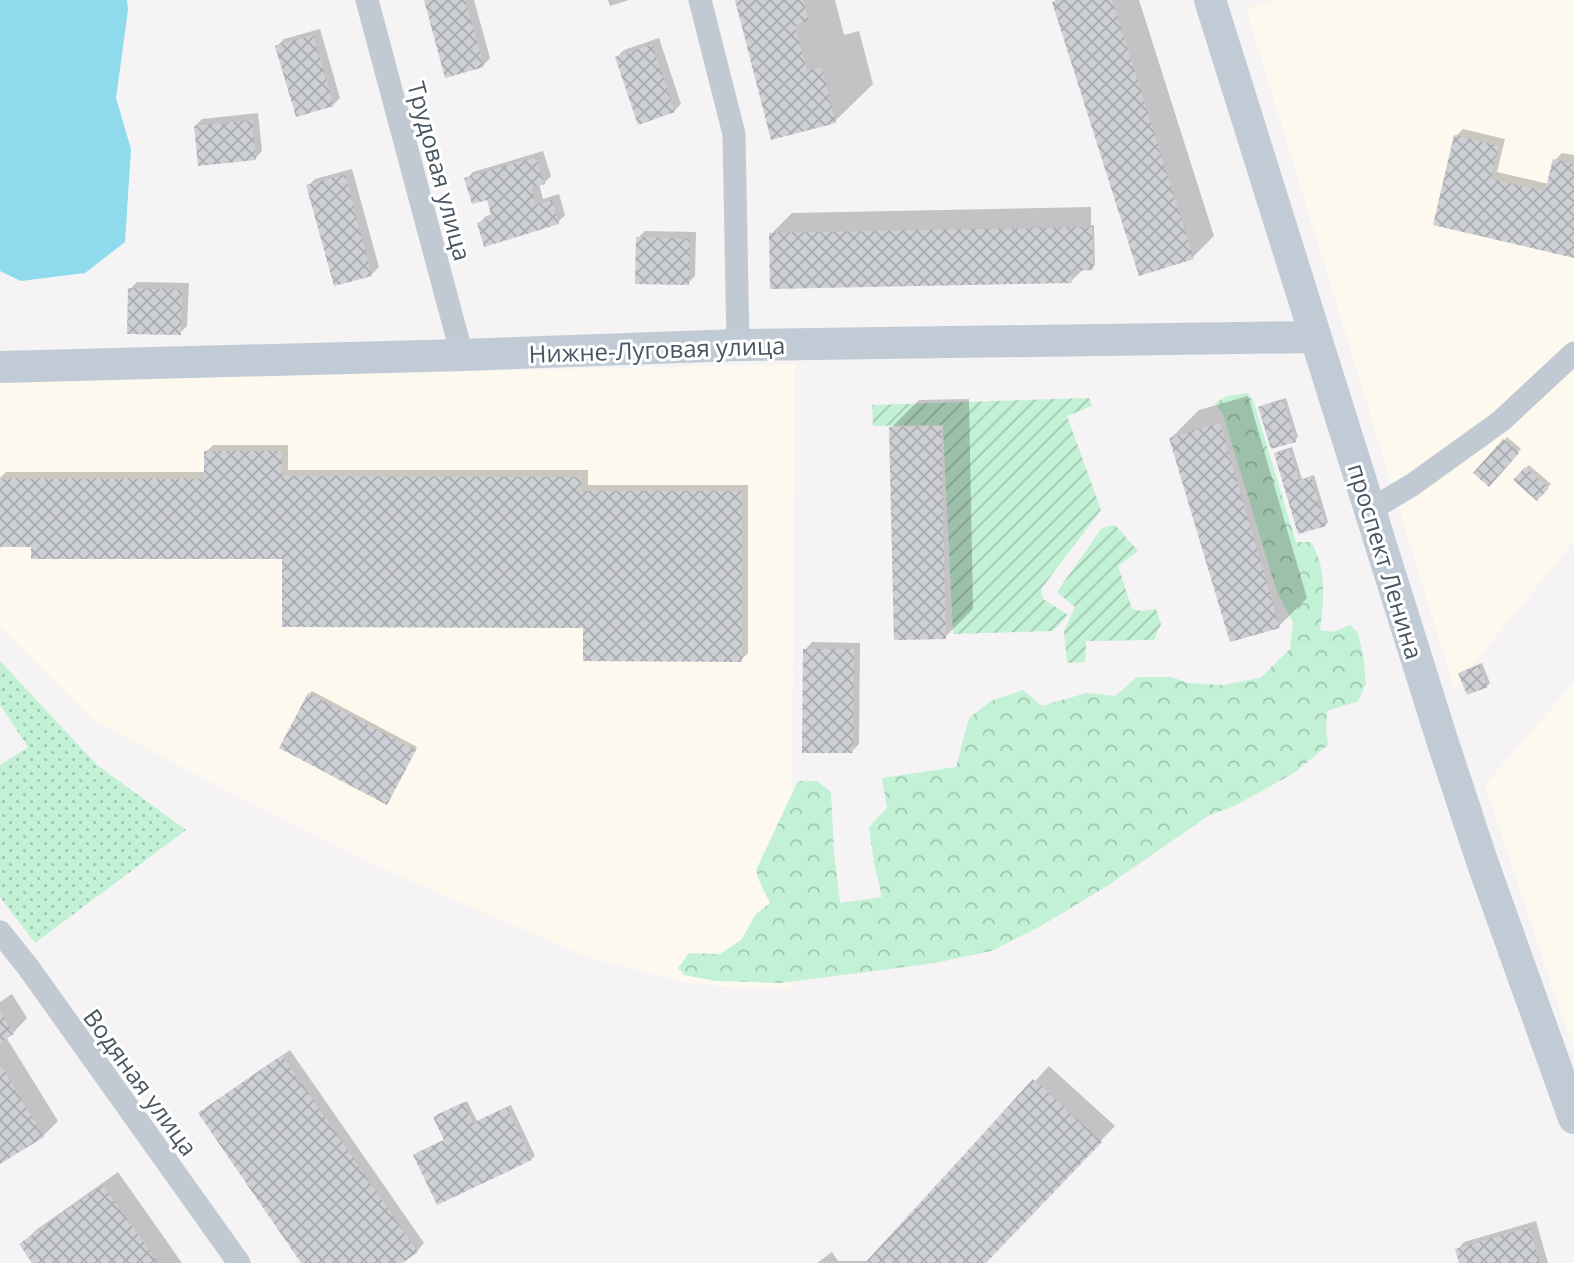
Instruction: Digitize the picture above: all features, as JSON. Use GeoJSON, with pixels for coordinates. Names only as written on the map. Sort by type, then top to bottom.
{"type":"FeatureCollection","features":[{"type":"Feature","properties":{"kind":"street","name":"Трудовая улица"},"geometry":{"type":"LineString","coordinates":[[367,0],[462,355]]}},
{"type":"Feature","properties":{"kind":"street"},"geometry":{"type":"LineString","coordinates":[[700,0],[734,134],[738,345]]}},
{"type":"Feature","properties":{"kind":"street","name":"проспект Ленина"},"geometry":{"type":"LineString","coordinates":[[1210,0],[1483,864],[1574,1118]]}},
{"type":"Feature","properties":{"kind":"street","name":"Нижне-Луговая улица"},"geometry":{"type":"LineString","coordinates":[[0,367],[738,345],[1315,337]]}},
{"type":"Feature","properties":{"kind":"street"},"geometry":{"type":"LineString","coordinates":[[1370,510],[1412,485],[1501,421],[1574,353]]}},
{"type":"Feature","properties":{"kind":"street","name":"Водяная улица"},"geometry":{"type":"LineString","coordinates":[[0,932],[28,967],[239,1263]]}},
{"type":"Feature","properties":{"kind":"shaded area"},"geometry":{"type":"Polygon","coordinates":[[[1275,0],[1574,0],[1574,541],[1454,688],[1246,9],[1275,0]]]}},
{"type":"Feature","properties":{"kind":"shaded area"},"geometry":{"type":"Polygon","coordinates":[[[795,364],[791,988],[750,989],[683,982],[587,957],[388,871],[94,721],[0,627],[0,382],[795,364]]]}},
{"type":"Feature","properties":{"kind":"shaded area"},"geometry":{"type":"Polygon","coordinates":[[[1574,682],[1574,1052],[1485,785],[1574,682]]]}},
{"type":"Feature","properties":{"kind":"green space"},"geometry":{"type":"Polygon","coordinates":[[[1248,393],[1254,403],[1296,542],[1311,542],[1320,563],[1323,596],[1320,630],[1333,632],[1350,625],[1358,633],[1366,683],[1358,701],[1327,711],[1328,745],[1294,773],[1236,805],[1208,816],[1107,886],[1041,926],[991,951],[935,963],[781,983],[716,981],[684,975],[678,968],[689,953],[720,954],[741,940],[756,914],[770,903],[756,870],[798,781],[817,781],[831,792],[840,903],[882,897],[869,827],[887,808],[882,778],[956,767],[969,718],[991,701],[1023,690],[1042,706],[1086,693],[1115,696],[1137,677],[1171,677],[1188,683],[1222,685],[1260,678],[1290,649],[1293,622],[1277,592],[1223,414],[1215,403],[1228,396],[1248,393]]]}},
{"type":"Feature","properties":{"kind":"green space"},"geometry":{"type":"Polygon","coordinates":[[[1089,398],[1092,406],[1067,416],[1101,510],[1041,589],[1043,599],[1068,615],[1053,631],[953,634],[943,425],[873,426],[872,405],[1089,398]]]}},
{"type":"Feature","properties":{"kind":"green space"},"geometry":{"type":"Polygon","coordinates":[[[1115,525],[1138,551],[1118,566],[1132,609],[1156,609],[1161,624],[1154,640],[1086,641],[1085,662],[1067,663],[1064,631],[1075,607],[1057,592],[1102,528],[1115,525]]]}},
{"type":"Feature","properties":{"kind":"green space"},"geometry":{"type":"Polygon","coordinates":[[[0,661],[97,765],[186,830],[35,943],[0,897],[0,765],[28,747],[0,705],[0,661]]]}},
{"type":"Feature","properties":{"kind":"water"},"geometry":{"type":"Polygon","coordinates":[[[0,0],[127,0],[128,10],[116,98],[131,149],[125,242],[85,273],[21,281],[0,271],[0,0]]]}},
{"type":"Feature","properties":{"kind":"building"},"geometry":{"type":"Polygon","coordinates":[[[424,0],[465,0],[484,67],[445,78],[424,0]]]}},
{"type":"Feature","properties":{"kind":"building"},"geometry":{"type":"Polygon","coordinates":[[[735,0],[803,0],[809,21],[795,25],[807,71],[822,67],[836,123],[771,140],[735,0]]]}},
{"type":"Feature","properties":{"kind":"building"},"geometry":{"type":"Polygon","coordinates":[[[1112,0],[1194,259],[1139,276],[1052,2],[1112,0]]]}},
{"type":"Feature","properties":{"kind":"building"},"geometry":{"type":"Polygon","coordinates":[[[313,35],[334,106],[296,117],[275,46],[313,35]]]}},
{"type":"Feature","properties":{"kind":"building"},"geometry":{"type":"Polygon","coordinates":[[[652,44],[675,112],[638,125],[615,57],[652,44]]]}},
{"type":"Feature","properties":{"kind":"building"},"geometry":{"type":"Polygon","coordinates":[[[252,120],[256,160],[198,166],[194,126],[252,120]]]}},
{"type":"Feature","properties":{"kind":"building"},"geometry":{"type":"Polygon","coordinates":[[[1454,135],[1499,146],[1491,179],[1545,191],[1553,159],[1574,164],[1574,258],[1433,225],[1454,135]]]}},
{"type":"Feature","properties":{"kind":"building"},"geometry":{"type":"Polygon","coordinates":[[[536,157],[545,184],[531,188],[536,205],[552,200],[559,224],[484,247],[477,223],[492,218],[487,200],[472,204],[464,178],[536,157]]]}},
{"type":"Feature","properties":{"kind":"building"},"geometry":{"type":"Polygon","coordinates":[[[345,175],[372,276],[334,286],[306,185],[345,175]]]}},
{"type":"Feature","properties":{"kind":"building"},"geometry":{"type":"Polygon","coordinates":[[[1092,227],[1093,270],[1071,271],[1072,283],[770,289],[769,233],[1092,227]]]}},
{"type":"Feature","properties":{"kind":"building"},"geometry":{"type":"Polygon","coordinates":[[[636,237],[690,239],[689,285],[635,284],[636,237]]]}},
{"type":"Feature","properties":{"kind":"building"},"geometry":{"type":"Polygon","coordinates":[[[128,288],[182,290],[181,335],[127,334],[128,288]]]}},
{"type":"Feature","properties":{"kind":"building"},"geometry":{"type":"Polygon","coordinates":[[[1283,400],[1296,442],[1271,449],[1258,407],[1283,400]]]}},
{"type":"Feature","properties":{"kind":"building"},"geometry":{"type":"Polygon","coordinates":[[[1220,423],[1280,628],[1230,642],[1169,438],[1220,423]]]}},
{"type":"Feature","properties":{"kind":"building"},"geometry":{"type":"Polygon","coordinates":[[[941,426],[946,639],[894,640],[889,427],[941,426]]]}},
{"type":"Feature","properties":{"kind":"building"},"geometry":{"type":"Polygon","coordinates":[[[1503,439],[1519,453],[1489,487],[1473,473],[1503,439]]]}},
{"type":"Feature","properties":{"kind":"building"},"geometry":{"type":"Polygon","coordinates":[[[1289,449],[1299,481],[1311,477],[1326,526],[1298,534],[1274,453],[1289,449]]]}},
{"type":"Feature","properties":{"kind":"building"},"geometry":{"type":"Polygon","coordinates":[[[204,451],[282,451],[282,476],[581,477],[581,491],[742,491],[742,662],[583,661],[583,628],[282,627],[282,559],[31,559],[31,547],[0,547],[0,479],[204,479],[204,451]]]}},
{"type":"Feature","properties":{"kind":"building"},"geometry":{"type":"Polygon","coordinates":[[[1525,467],[1549,488],[1537,501],[1513,480],[1525,467]]]}},
{"type":"Feature","properties":{"kind":"building"},"geometry":{"type":"Polygon","coordinates":[[[803,649],[854,649],[853,753],[802,753],[803,649]]]}},
{"type":"Feature","properties":{"kind":"building"},"geometry":{"type":"Polygon","coordinates":[[[1479,665],[1488,687],[1467,695],[1458,673],[1479,665]]]}},
{"type":"Feature","properties":{"kind":"building"},"geometry":{"type":"Polygon","coordinates":[[[308,693],[416,750],[387,805],[279,748],[308,693]]]}},
{"type":"Feature","properties":{"kind":"building"},"geometry":{"type":"Polygon","coordinates":[[[0,1012],[14,1034],[0,1043],[0,1012]]]}},
{"type":"Feature","properties":{"kind":"building"},"geometry":{"type":"Polygon","coordinates":[[[282,1055],[418,1252],[402,1263],[301,1263],[198,1113],[282,1055]]]}},
{"type":"Feature","properties":{"kind":"building"},"geometry":{"type":"Polygon","coordinates":[[[0,1064],[44,1137],[0,1164],[0,1064]]]}},
{"type":"Feature","properties":{"kind":"building"},"geometry":{"type":"Polygon","coordinates":[[[1033,1079],[1102,1142],[986,1263],[865,1263],[1033,1079]]]}},
{"type":"Feature","properties":{"kind":"building"},"geometry":{"type":"Polygon","coordinates":[[[464,1102],[473,1123],[507,1107],[532,1160],[437,1205],[413,1155],[444,1140],[433,1117],[464,1102]]]}},
{"type":"Feature","properties":{"kind":"building"},"geometry":{"type":"Polygon","coordinates":[[[103,1185],[158,1263],[32,1263],[19,1244],[103,1185]]]}},
{"type":"Feature","properties":{"kind":"building"},"geometry":{"type":"Polygon","coordinates":[[[1529,1227],[1540,1263],[1459,1263],[1455,1249],[1529,1227]]]}}]}
